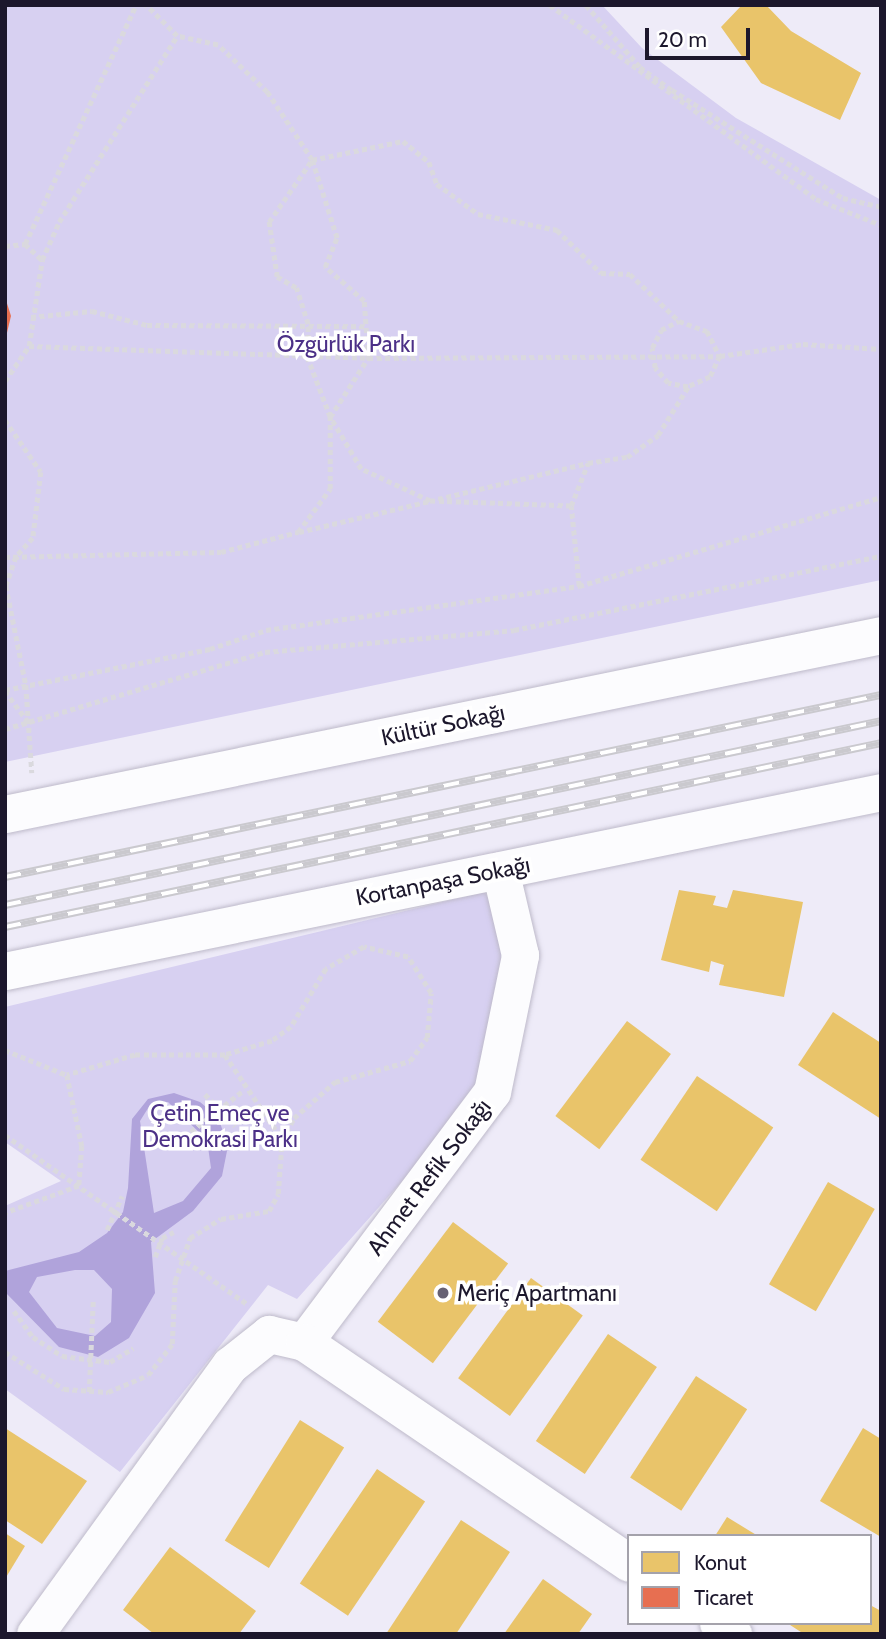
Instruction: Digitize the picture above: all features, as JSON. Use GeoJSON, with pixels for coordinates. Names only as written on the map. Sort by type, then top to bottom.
{"type":"FeatureCollection","features":[{"type":"Feature","properties":{"kind":"street","name":"Kültür Sokağı"},"geometry":{"type":"LineString","coordinates":[[19,811],[881,635]]}},
{"type":"Feature","properties":{"kind":"street","name":"Kortanpaşa Sokağı"},"geometry":{"type":"LineString","coordinates":[[5,971],[881,792]]}},
{"type":"Feature","properties":{"kind":"street","name":"Ahmet Refik Sokağı"},"geometry":{"type":"LineString","coordinates":[[298,1339],[492,1092],[520,956],[500,870]]}},
{"type":"Feature","properties":{"kind":"street"},"geometry":{"type":"LineString","coordinates":[[35,1634],[239,1354],[263,1336],[298,1339],[627,1562]]}},
{"type":"Feature","properties":{"kind":"path"},"geometry":{"type":"LineString","coordinates":[[25,244],[136,5]]}},
{"type":"Feature","properties":{"kind":"path"},"geometry":{"type":"LineString","coordinates":[[146,5],[177,36],[218,45],[267,92],[312,160],[337,238],[326,267],[364,301],[368,327],[368,358],[330,417],[330,489],[298,532]]}},
{"type":"Feature","properties":{"kind":"path"},"geometry":{"type":"LineString","coordinates":[[550,5],[816,199],[881,225]]}},
{"type":"Feature","properties":{"kind":"path"},"geometry":{"type":"LineString","coordinates":[[586,5],[640,67],[672,90],[843,198],[881,207]]}},
{"type":"Feature","properties":{"kind":"path"},"geometry":{"type":"LineString","coordinates":[[6,380],[29,346],[31,317],[42,260],[59,222],[177,36]]}},
{"type":"Feature","properties":{"kind":"path"},"geometry":{"type":"LineString","coordinates":[[571,506],[430,501],[361,469],[330,417],[307,357],[308,324],[296,288],[277,277],[269,222],[312,160],[404,141],[429,162],[437,184],[478,214],[557,230],[601,273],[630,274],[679,321],[707,331],[720,356]]}},
{"type":"Feature","properties":{"kind":"path"},"geometry":{"type":"LineString","coordinates":[[5,246],[25,244],[42,260]]}},
{"type":"Feature","properties":{"kind":"path"},"geometry":{"type":"LineString","coordinates":[[31,317],[92,312],[147,325],[308,324],[368,327]]}},
{"type":"Feature","properties":{"kind":"path"},"geometry":{"type":"LineString","coordinates":[[679,321],[661,330],[653,354],[668,383],[688,387]]}},
{"type":"Feature","properties":{"kind":"path"},"geometry":{"type":"LineString","coordinates":[[29,346],[368,358],[653,354],[720,356],[761,345],[881,349]]}},
{"type":"Feature","properties":{"kind":"path"},"geometry":{"type":"LineString","coordinates":[[5,556],[221,552],[588,463],[627,457],[658,435],[688,387],[710,377],[720,356]]}},
{"type":"Feature","properties":{"kind":"path"},"geometry":{"type":"LineString","coordinates":[[5,420],[41,472],[33,538],[16,557],[6,586],[26,685],[29,723],[19,811]]}},
{"type":"Feature","properties":{"kind":"path"},"geometry":{"type":"LineString","coordinates":[[579,586],[571,506],[588,463]]}},
{"type":"Feature","properties":{"kind":"path"},"geometry":{"type":"LineString","coordinates":[[29,723],[5,691],[210,649],[266,630],[579,586],[881,497]]}},
{"type":"Feature","properties":{"kind":"path"},"geometry":{"type":"LineString","coordinates":[[5,729],[265,652],[514,630],[881,556]]}},
{"type":"Feature","properties":{"kind":"path"},"geometry":{"type":"LineString","coordinates":[[5,1050],[67,1075],[135,1055],[225,1055],[251,1050],[291,1027],[314,983],[350,952],[387,948],[419,967],[432,1008],[420,1051],[397,1068],[368,1069],[335,1082],[306,1104],[282,1139],[278,1194],[269,1211],[204,1227],[190,1238],[183,1258],[165,1360],[129,1385],[89,1392],[44,1381],[5,1352]]}},
{"type":"Feature","properties":{"kind":"path"},"geometry":{"type":"LineString","coordinates":[[225,1055],[244,1090],[282,1139]]}},
{"type":"Feature","properties":{"kind":"path"},"geometry":{"type":"LineString","coordinates":[[67,1075],[82,1127],[79,1186]]}},
{"type":"Feature","properties":{"kind":"path"},"geometry":{"type":"LineString","coordinates":[[184,1137],[244,1090]]}},
{"type":"Feature","properties":{"kind":"path"},"geometry":{"type":"LineString","coordinates":[[205,1094],[222,1108],[235,1126]]}},
{"type":"Feature","properties":{"kind":"path"},"geometry":{"type":"LineString","coordinates":[[5,1135],[298,1339]]}},
{"type":"Feature","properties":{"kind":"path"},"geometry":{"type":"LineString","coordinates":[[5,1213],[79,1186]]}},
{"type":"Feature","properties":{"kind":"path"},"geometry":{"type":"LineString","coordinates":[[107,1230],[119,1214],[122,1196]]}},
{"type":"Feature","properties":{"kind":"path"},"geometry":{"type":"LineString","coordinates":[[155,1257],[159,1241],[174,1232]]}},
{"type":"Feature","properties":{"kind":"path"},"geometry":{"type":"LineString","coordinates":[[89,1392],[93,1299]]}},
{"type":"Feature","properties":{"kind":"path"},"geometry":{"type":"LineString","coordinates":[[14,1311],[47,1348],[91,1361],[110,1362],[133,1348]]}},
{"type":"Feature","properties":{"kind":"green space","name":"Özgürlük Parkı"},"geometry":{"type":"Polygon","coordinates":[[[5,5],[602,5],[642,48],[736,118],[881,200],[881,580],[5,762],[5,5]]]}},
{"type":"Feature","properties":{"kind":"green space","name":"Çetin Emeç ve Demokrasi Parkı"},"geometry":{"type":"Polygon","coordinates":[[[484,892],[514,931],[478,1096],[297,1299],[268,1285],[120,1472],[5,1389],[5,1206],[61,1181],[5,1142],[5,1007],[484,892]]]}},
{"type":"Feature","properties":{"kind":"shaded area"},"geometry":{"type":"Polygon","coordinates":[[[174,1093],[200,1102],[218,1117],[228,1146],[222,1176],[193,1211],[151,1242],[155,1293],[129,1338],[98,1357],[59,1347],[5,1292],[5,1271],[79,1252],[107,1233],[123,1212],[128,1188],[132,1119],[148,1099],[174,1093]],[[168,1102],[150,1105],[140,1121],[154,1213],[183,1201],[211,1168],[207,1140],[168,1102]],[[75,1270],[37,1277],[29,1292],[57,1328],[95,1336],[111,1322],[112,1289],[94,1270],[75,1270]]]}},
{"type":"Feature","properties":{"kind":"building: Konut"},"geometry":{"type":"Polygon","coordinates":[[[742,5],[766,5],[791,31],[861,73],[840,120],[761,83],[721,27],[742,5]]]}},
{"type":"Feature","properties":{"kind":"building: Konut"},"geometry":{"type":"Polygon","coordinates":[[[679,890],[716,896],[713,905],[727,908],[733,890],[803,902],[784,997],[719,985],[724,965],[711,961],[709,972],[661,960],[679,890]]]}},
{"type":"Feature","properties":{"kind":"building: Konut"},"geometry":{"type":"Polygon","coordinates":[[[833,1012],[881,1043],[881,1119],[798,1065],[833,1012]]]}},
{"type":"Feature","properties":{"kind":"building: Konut"},"geometry":{"type":"Polygon","coordinates":[[[627,1021],[671,1054],[599,1149],[555,1116],[627,1021]]]}},
{"type":"Feature","properties":{"kind":"building: Konut"},"geometry":{"type":"Polygon","coordinates":[[[697,1076],[773,1127],[717,1211],[641,1160],[697,1076]]]}},
{"type":"Feature","properties":{"kind":"building: Konut"},"geometry":{"type":"Polygon","coordinates":[[[828,1182],[875,1209],[816,1311],[769,1284],[828,1182]]]}},
{"type":"Feature","properties":{"kind":"building: Konut","name":"Meriç Apartmanı"},"geometry":{"type":"Polygon","coordinates":[[[453,1222],[508,1264],[433,1363],[378,1322],[453,1222]]]}},
{"type":"Feature","properties":{"kind":"building: Konut"},"geometry":{"type":"Polygon","coordinates":[[[531,1278],[583,1316],[510,1416],[458,1378],[531,1278]]]}},
{"type":"Feature","properties":{"kind":"building: Konut"},"geometry":{"type":"Polygon","coordinates":[[[608,1334],[657,1367],[585,1474],[536,1441],[608,1334]]]}},
{"type":"Feature","properties":{"kind":"building: Konut"},"geometry":{"type":"Polygon","coordinates":[[[696,1376],[747,1409],[681,1511],[630,1477],[696,1376]]]}},
{"type":"Feature","properties":{"kind":"building: Konut"},"geometry":{"type":"Polygon","coordinates":[[[300,1420],[344,1448],[269,1568],[225,1540],[300,1420]]]}},
{"type":"Feature","properties":{"kind":"building: Konut"},"geometry":{"type":"Polygon","coordinates":[[[5,1428],[87,1481],[42,1544],[5,1520],[5,1428]]]}},
{"type":"Feature","properties":{"kind":"building: Konut"},"geometry":{"type":"Polygon","coordinates":[[[863,1428],[881,1439],[881,1537],[820,1501],[863,1428]]]}},
{"type":"Feature","properties":{"kind":"building: Konut"},"geometry":{"type":"Polygon","coordinates":[[[377,1469],[425,1501],[348,1616],[300,1583],[377,1469]]]}},
{"type":"Feature","properties":{"kind":"building: Konut"},"geometry":{"type":"Polygon","coordinates":[[[727,1517],[755,1534],[716,1534],[727,1517]]]}},
{"type":"Feature","properties":{"kind":"building: Konut"},"geometry":{"type":"Polygon","coordinates":[[[461,1520],[510,1552],[456,1634],[386,1634],[461,1520]]]}},
{"type":"Feature","properties":{"kind":"building: Konut"},"geometry":{"type":"Polygon","coordinates":[[[5,1533],[25,1546],[5,1579],[5,1533]]]}},
{"type":"Feature","properties":{"kind":"building: Konut"},"geometry":{"type":"Polygon","coordinates":[[[170,1547],[256,1611],[239,1634],[154,1634],[123,1610],[170,1547]]]}},
{"type":"Feature","properties":{"kind":"building: Konut"},"geometry":{"type":"Polygon","coordinates":[[[543,1579],[592,1614],[578,1634],[504,1634],[543,1579]]]}},
{"type":"Feature","properties":{"kind":"building: Konut"},"geometry":{"type":"Polygon","coordinates":[[[872,1606],[881,1611],[881,1634],[804,1634],[790,1625],[872,1625],[872,1606]]]}},
{"type":"Feature","properties":{"kind":"building: Ticaret"},"geometry":{"type":"Polygon","coordinates":[[[5,297],[11,316],[5,341],[5,297]]]}},
{"type":"Feature","properties":{"kind":"railway"},"geometry":{"type":"LineString","coordinates":[[5,877],[881,695]]}},
{"type":"Feature","properties":{"kind":"railway"},"geometry":{"type":"LineString","coordinates":[[5,905],[881,721]]}},
{"type":"Feature","properties":{"kind":"railway"},"geometry":{"type":"LineString","coordinates":[[5,927],[881,743]]}},
{"type":"Feature","properties":{"kind":"place","name":"Meriç Apartmanı"},"geometry":{"type":"Point","coordinates":[443,1293]}}]}
